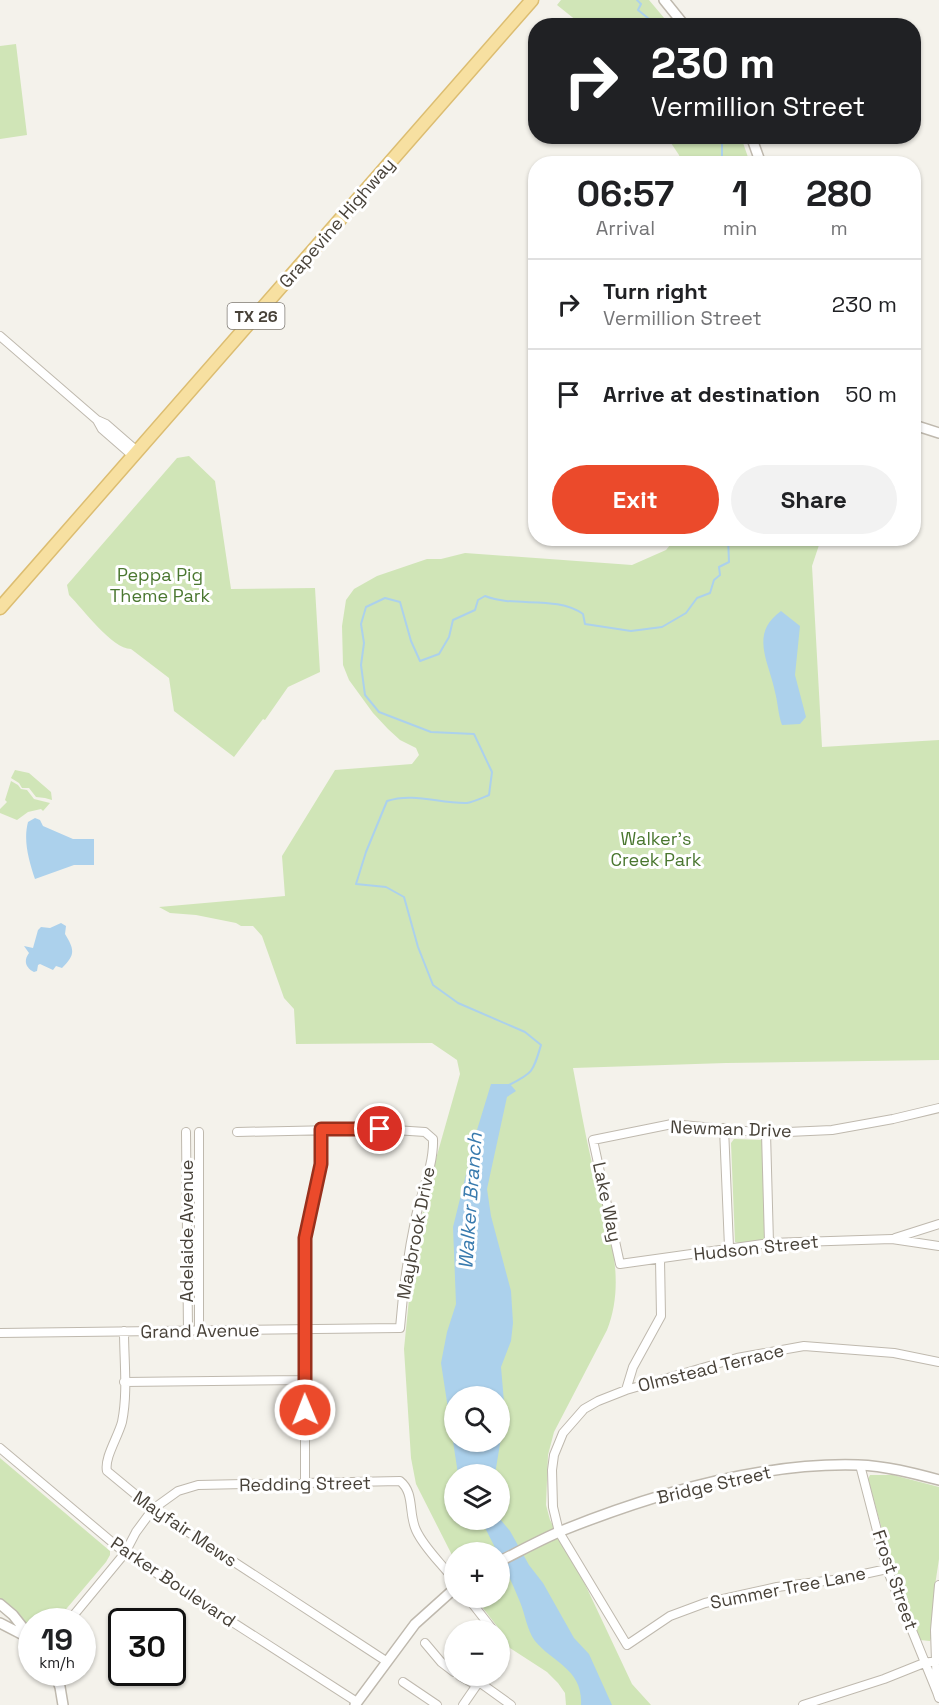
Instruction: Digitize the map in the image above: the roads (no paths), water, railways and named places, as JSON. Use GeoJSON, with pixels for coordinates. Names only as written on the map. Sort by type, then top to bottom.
{"type":"FeatureCollection","features":[{"type":"Feature","properties":{"kind":"main road","name":"Grapevine Highway"},"geometry":{"type":"LineString","coordinates":[[0,608],[532,0]]}},
{"type":"Feature","properties":{"kind":"street"},"geometry":{"type":"LineString","coordinates":[[664,0],[679,18]]}},
{"type":"Feature","properties":{"kind":"street"},"geometry":{"type":"LineString","coordinates":[[0,336],[97,420],[102,429],[135,453]]}},
{"type":"Feature","properties":{"kind":"street"},"geometry":{"type":"LineString","coordinates":[[921,427],[939,433]]}},
{"type":"Feature","properties":{"kind":"street","name":"Newman Drive"},"geometry":{"type":"LineString","coordinates":[[593,1140],[672,1125],[766,1133],[832,1130],[939,1108]]}},
{"type":"Feature","properties":{"kind":"street"},"geometry":{"type":"LineString","coordinates":[[724,1128],[729,1247]]}},
{"type":"Feature","properties":{"kind":"street"},"geometry":{"type":"LineString","coordinates":[[237,1132],[321,1129],[321,1164],[305,1238],[305,1484]]}},
{"type":"Feature","properties":{"kind":"street","name":"Maybrook Drive"},"geometry":{"type":"LineString","coordinates":[[321,1129],[425,1132],[433,1138],[432,1154],[404,1281],[400,1328]]}},
{"type":"Feature","properties":{"kind":"street","name":"Adelaide Avenue"},"geometry":{"type":"LineString","coordinates":[[186,1132],[188,1331]]}},
{"type":"Feature","properties":{"kind":"street","name":"Adelaide Avenue"},"geometry":{"type":"LineString","coordinates":[[199,1132],[199,1330]]}},
{"type":"Feature","properties":{"kind":"street"},"geometry":{"type":"LineString","coordinates":[[766,1133],[769,1243]]}},
{"type":"Feature","properties":{"kind":"street","name":"Lake Way"},"geometry":{"type":"LineString","coordinates":[[593,1140],[620,1264]]}},
{"type":"Feature","properties":{"kind":"street","name":"Hudson Street"},"geometry":{"type":"LineString","coordinates":[[892,1239],[939,1224]]}},
{"type":"Feature","properties":{"kind":"street","name":"Hudson Street"},"geometry":{"type":"LineString","coordinates":[[620,1264],[769,1243],[892,1239],[939,1246]]}},
{"type":"Feature","properties":{"kind":"street"},"geometry":{"type":"LineString","coordinates":[[559,1532],[553,1507],[554,1455],[563,1434],[584,1409],[626,1390],[633,1367],[661,1316],[660,1259]]}},
{"type":"Feature","properties":{"kind":"street","name":"Grand Avenue"},"geometry":{"type":"LineString","coordinates":[[0,1333],[400,1328]]}},
{"type":"Feature","properties":{"kind":"street","name":"Mayfair Mews"},"geometry":{"type":"LineString","coordinates":[[124,1332],[122,1421],[116,1443],[106,1460],[107,1471],[153,1509],[387,1661]]}},
{"type":"Feature","properties":{"kind":"street","name":"Olmstead Terrace"},"geometry":{"type":"LineString","coordinates":[[626,1390],[737,1358],[804,1346],[894,1353],[939,1362]]}},
{"type":"Feature","properties":{"kind":"street"},"geometry":{"type":"LineString","coordinates":[[124,1382],[305,1380]]}},
{"type":"Feature","properties":{"kind":"street","name":"Parker Boulevard"},"geometry":{"type":"LineString","coordinates":[[0,1448],[125,1553],[356,1704]]}},
{"type":"Feature","properties":{"kind":"street","name":"Bridge Street"},"geometry":{"type":"LineString","coordinates":[[510,1556],[559,1532],[672,1493],[762,1472],[808,1466],[860,1465],[901,1470],[939,1480]]}},
{"type":"Feature","properties":{"kind":"street","name":"Frost Street"},"geometry":{"type":"LineString","coordinates":[[860,1465],[887,1569],[938,1695]]}},
{"type":"Feature","properties":{"kind":"street","name":"Redding Street"},"geometry":{"type":"LineString","coordinates":[[80,1608],[125,1553],[136,1532],[153,1509],[178,1491],[198,1485],[400,1481],[409,1490],[411,1515],[416,1531],[444,1567]]}},
{"type":"Feature","properties":{"kind":"street","name":"Summer Tree Lane"},"geometry":{"type":"LineString","coordinates":[[559,1532],[627,1645],[670,1617],[705,1603],[777,1587],[841,1579],[887,1569]]}},
{"type":"Feature","properties":{"kind":"street"},"geometry":{"type":"LineString","coordinates":[[938,1695],[935,1630],[939,1585]]}},
{"type":"Feature","properties":{"kind":"street"},"geometry":{"type":"LineString","coordinates":[[356,1704],[415,1624],[444,1598]]}},
{"type":"Feature","properties":{"kind":"street"},"geometry":{"type":"LineString","coordinates":[[0,1604],[18,1622]]}},
{"type":"Feature","properties":{"kind":"street"},"geometry":{"type":"LineString","coordinates":[[476,1608],[485,1620]]}},
{"type":"Feature","properties":{"kind":"street"},"geometry":{"type":"LineString","coordinates":[[0,1623],[18,1634]]}},
{"type":"Feature","properties":{"kind":"street"},"geometry":{"type":"LineString","coordinates":[[425,1643],[444,1664]]}},
{"type":"Feature","properties":{"kind":"street"},"geometry":{"type":"LineString","coordinates":[[803,1705],[884,1679],[924,1663],[938,1661]]}},
{"type":"Feature","properties":{"kind":"street"},"geometry":{"type":"LineString","coordinates":[[403,1682],[437,1705]]}},
{"type":"Feature","properties":{"kind":"street"},"geometry":{"type":"LineString","coordinates":[[60,1686],[63,1705]]}},
{"type":"Feature","properties":{"kind":"street"},"geometry":{"type":"LineString","coordinates":[[463,1705],[476,1686]]}},
{"type":"Feature","properties":{"kind":"street"},"geometry":{"type":"LineString","coordinates":[[486,1686],[511,1705]]}},
{"type":"Feature","properties":{"kind":"water"},"geometry":{"type":"Polygon","coordinates":[[[781,611],[800,626],[795,675],[806,717],[800,724],[782,725],[764,649],[763,639],[766,629],[771,620],[781,611]]]}},
{"type":"Feature","properties":{"kind":"water"},"geometry":{"type":"Polygon","coordinates":[[[35,818],[40,820],[43,826],[73,839],[94,839],[94,865],[74,865],[35,879],[26,836],[28,822],[35,818]]]}},
{"type":"Feature","properties":{"kind":"water"},"geometry":{"type":"Polygon","coordinates":[[[61,923],[66,926],[65,934],[72,948],[71,956],[62,968],[56,966],[53,970],[40,964],[34,972],[26,964],[29,953],[24,946],[33,948],[41,927],[50,928],[61,923]]]}},
{"type":"Feature","properties":{"kind":"water"},"geometry":{"type":"Polygon","coordinates":[[[491,1084],[510,1084],[516,1091],[507,1097],[487,1189],[491,1216],[511,1291],[513,1323],[511,1341],[501,1367],[503,1386],[445,1386],[441,1363],[447,1332],[456,1304],[453,1227],[491,1084]]]}},
{"type":"Feature","properties":{"kind":"water"},"geometry":{"type":"Polygon","coordinates":[[[455,1452],[499,1452],[497,1464],[456,1464],[455,1452]]]}},
{"type":"Feature","properties":{"kind":"water"},"geometry":{"type":"Polygon","coordinates":[[[486,1530],[510,1531],[574,1638],[589,1654],[612,1705],[581,1705],[577,1683],[572,1675],[542,1649],[532,1637],[510,1580],[510,1542],[492,1542],[486,1530]]]}},
{"type":"Feature","properties":{"kind":"waterway","name":"Walker Branch"},"geometry":{"type":"LineString","coordinates":[[637,0],[641,4],[638,10],[648,18]]}},
{"type":"Feature","properties":{"kind":"waterway","name":"Walker Branch"},"geometry":{"type":"LineString","coordinates":[[722,144],[722,156]]}},
{"type":"Feature","properties":{"kind":"waterway","name":"Walker Branch"},"geometry":{"type":"LineString","coordinates":[[509,1085],[531,1071],[541,1045],[525,1032],[458,1003],[433,985],[418,947],[404,897],[386,887],[356,884],[366,852],[387,801],[417,798],[457,803],[472,802],[489,795],[492,772],[474,734],[431,732],[379,712],[365,695],[361,665],[364,643],[361,624],[366,607],[385,598],[400,602],[411,641],[420,661],[439,654],[449,637],[453,620],[475,610],[478,600],[485,596],[572,608],[583,614],[585,624],[631,631],[662,627],[686,613],[697,598],[710,593],[714,580],[720,575],[719,567],[729,562],[728,546]]}},
{"type":"Feature","properties":{"kind":"park label","name":"Peppa Pig Theme Park"},"geometry":{"type":"Point","coordinates":[160,585]}},
{"type":"Feature","properties":{"kind":"park label","name":"Walker's Creek Park"},"geometry":{"type":"Point","coordinates":[656,849]}}]}
